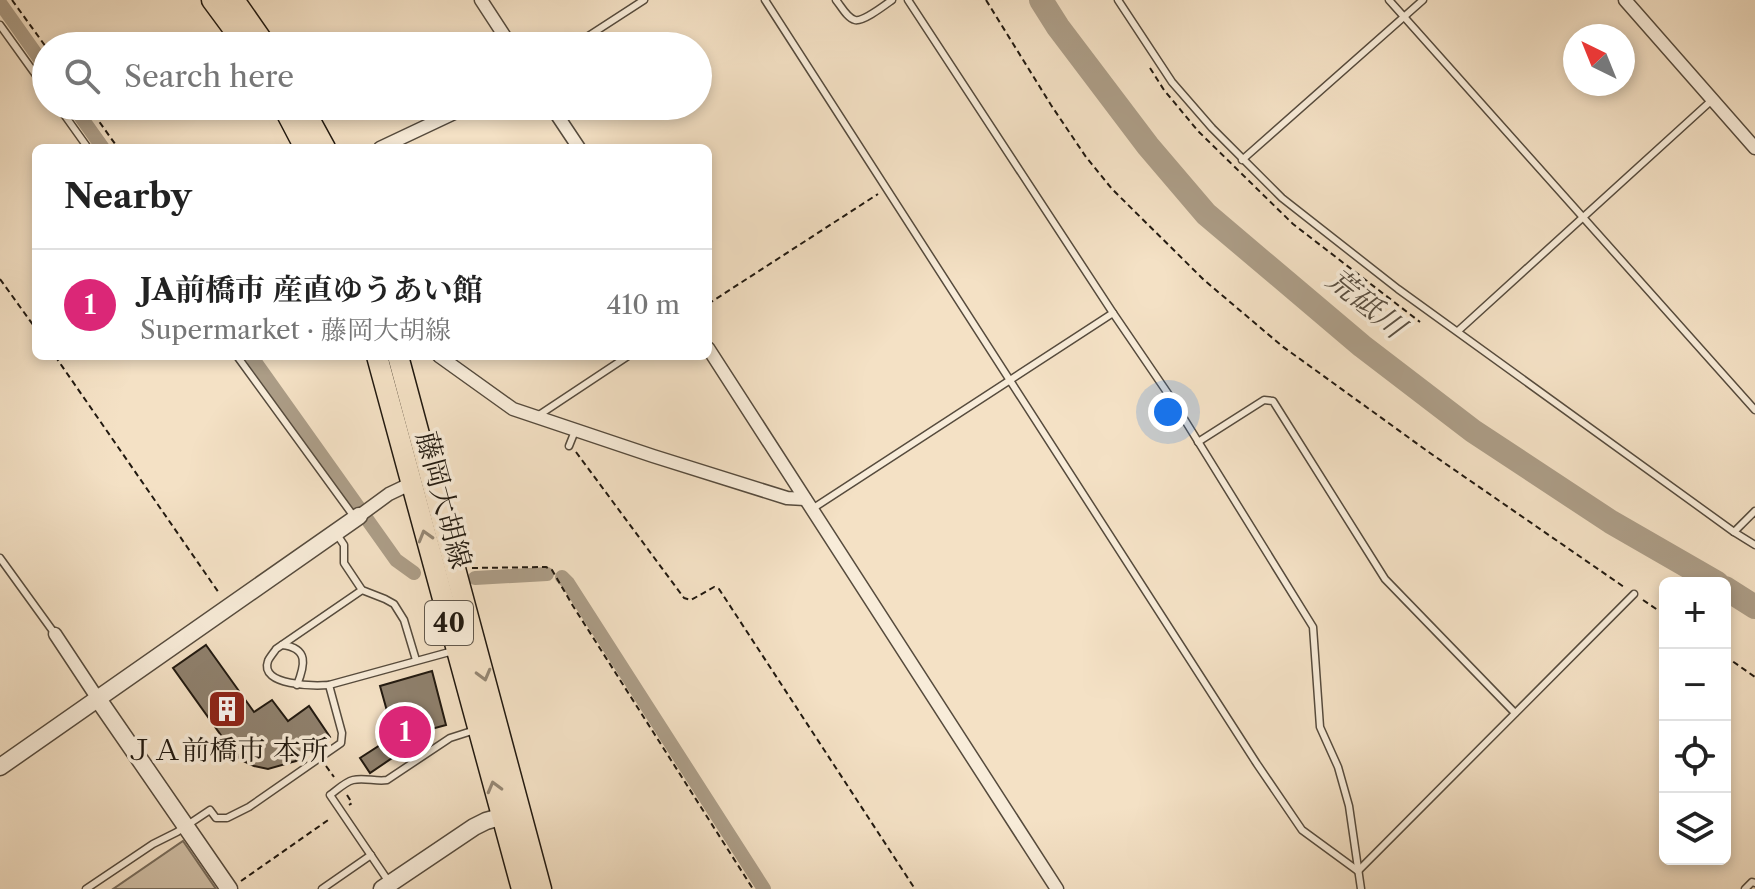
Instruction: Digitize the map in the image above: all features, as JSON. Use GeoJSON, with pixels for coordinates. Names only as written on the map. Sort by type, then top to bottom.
{"type":"FeatureCollection","features":[{"type":"Feature","properties":{"kind":"main road"},"geometry":{"type":"LineString","coordinates":[[212,0],[236,32]]}},
{"type":"Feature","properties":{"kind":"main road"},"geometry":{"type":"LineString","coordinates":[[234,0],[256,32]]}},
{"type":"Feature","properties":{"kind":"main road"},"geometry":{"type":"LineString","coordinates":[[290,120],[303,144]]}},
{"type":"Feature","properties":{"kind":"main road"},"geometry":{"type":"LineString","coordinates":[[310,120],[323,144]]}},
{"type":"Feature","properties":{"kind":"main road","name":"藤岡大胡線"},"geometry":{"type":"LineString","coordinates":[[378,360],[479,729],[541,889]]}},
{"type":"Feature","properties":{"kind":"main road","name":"藤岡大胡線"},"geometry":{"type":"LineString","coordinates":[[399,360],[455,568],[511,814],[522,889]]}},
{"type":"Feature","properties":{"kind":"street"},"geometry":{"type":"LineString","coordinates":[[481,0],[502,32]]}},
{"type":"Feature","properties":{"kind":"street"},"geometry":{"type":"LineString","coordinates":[[1625,0],[1755,148]]}},
{"type":"Feature","properties":{"kind":"street"},"geometry":{"type":"LineString","coordinates":[[388,144],[439,120]]}},
{"type":"Feature","properties":{"kind":"street"},"geometry":{"type":"LineString","coordinates":[[560,120],[576,144]]}},
{"type":"Feature","properties":{"kind":"street"},"geometry":{"type":"LineString","coordinates":[[712,354],[1057,889]]}},
{"type":"Feature","properties":{"kind":"street"},"geometry":{"type":"LineString","coordinates":[[445,360],[513,409],[809,504]]}},
{"type":"Feature","properties":{"kind":"street"},"geometry":{"type":"LineString","coordinates":[[0,767],[389,494],[410,484]]}},
{"type":"Feature","properties":{"kind":"street"},"geometry":{"type":"LineString","coordinates":[[55,634],[186,826],[236,885]]}},
{"type":"Feature","properties":{"kind":"street"},"geometry":{"type":"LineString","coordinates":[[386,886],[474,827],[511,814]]}},
{"type":"Feature","properties":{"kind":"lane"},"geometry":{"type":"LineString","coordinates":[[595,32],[644,0]]}},
{"type":"Feature","properties":{"kind":"lane"},"geometry":{"type":"LineString","coordinates":[[765,0],[1302,830],[1358,871]]}},
{"type":"Feature","properties":{"kind":"lane"},"geometry":{"type":"LineString","coordinates":[[836,0],[855,20],[892,0]]}},
{"type":"Feature","properties":{"kind":"lane"},"geometry":{"type":"LineString","coordinates":[[908,0],[1173,401],[1313,627],[1320,727],[1338,767],[1349,806],[1361,889]]}},
{"type":"Feature","properties":{"kind":"lane"},"geometry":{"type":"LineString","coordinates":[[1118,0],[1172,82],[1242,160],[1282,198],[1458,331],[1755,545]]}},
{"type":"Feature","properties":{"kind":"lane"},"geometry":{"type":"LineString","coordinates":[[1389,0],[1755,410]]}},
{"type":"Feature","properties":{"kind":"lane"},"geometry":{"type":"LineString","coordinates":[[1242,160],[1423,0]]}},
{"type":"Feature","properties":{"kind":"lane"},"geometry":{"type":"LineString","coordinates":[[0,25],[32,70]]}},
{"type":"Feature","properties":{"kind":"lane"},"geometry":{"type":"LineString","coordinates":[[1458,331],[1712,100]]}},
{"type":"Feature","properties":{"kind":"lane"},"geometry":{"type":"LineString","coordinates":[[68,120],[85,144]]}},
{"type":"Feature","properties":{"kind":"lane"},"geometry":{"type":"LineString","coordinates":[[809,504],[1010,381],[1113,313]]}},
{"type":"Feature","properties":{"kind":"lane"},"geometry":{"type":"LineString","coordinates":[[240,360],[361,515]]}},
{"type":"Feature","properties":{"kind":"lane"},"geometry":{"type":"LineString","coordinates":[[536,417],[622,360]]}},
{"type":"Feature","properties":{"kind":"lane"},"geometry":{"type":"LineString","coordinates":[[1198,442],[1264,400],[1273,401],[1385,579],[1515,713]]}},
{"type":"Feature","properties":{"kind":"lane"},"geometry":{"type":"LineString","coordinates":[[569,446],[575,430]]}},
{"type":"Feature","properties":{"kind":"lane"},"geometry":{"type":"LineString","coordinates":[[1734,532],[1755,511]]}},
{"type":"Feature","properties":{"kind":"lane"},"geometry":{"type":"LineString","coordinates":[[336,533],[344,545],[344,563],[362,590],[394,604],[404,620],[416,660]]}},
{"type":"Feature","properties":{"kind":"lane"},"geometry":{"type":"LineString","coordinates":[[0,558],[55,634]]}},
{"type":"Feature","properties":{"kind":"lane"},"geometry":{"type":"LineString","coordinates":[[362,590],[276,649],[267,666],[270,673],[277,679],[313,687],[457,651]]}},
{"type":"Feature","properties":{"kind":"lane"},"geometry":{"type":"LineString","coordinates":[[1358,871],[1634,594]]}},
{"type":"Feature","properties":{"kind":"lane"},"geometry":{"type":"LineString","coordinates":[[282,645],[292,646],[300,652],[303,661],[297,685]]}},
{"type":"Feature","properties":{"kind":"lane"},"geometry":{"type":"LineString","coordinates":[[86,889],[210,810],[216,818],[227,818],[249,807],[341,743],[342,733],[329,685]]}},
{"type":"Feature","properties":{"kind":"lane"},"geometry":{"type":"LineString","coordinates":[[386,886],[371,855],[330,795],[353,780],[387,780],[450,738],[479,729]]}},
{"type":"Feature","properties":{"kind":"lane"},"geometry":{"type":"LineString","coordinates":[[322,889],[371,855]]}},
{"type":"Feature","properties":{"kind":"lane"},"geometry":{"type":"LineString","coordinates":[[1745,889],[1752,882],[1755,883]]}},
{"type":"Feature","properties":{"kind":"path"},"geometry":{"type":"LineString","coordinates":[[12,0],[35,32]]}},
{"type":"Feature","properties":{"kind":"path"},"geometry":{"type":"LineString","coordinates":[[986,0],[1086,157],[1112,189],[1204,280],[1282,346],[1430,453],[1659,611]]}},
{"type":"Feature","properties":{"kind":"path"},"geometry":{"type":"LineString","coordinates":[[98,120],[115,144]]}},
{"type":"Feature","properties":{"kind":"path"},"geometry":{"type":"LineString","coordinates":[[712,301],[887,189]]}},
{"type":"Feature","properties":{"kind":"path"},"geometry":{"type":"LineString","coordinates":[[0,279],[32,323]]}},
{"type":"Feature","properties":{"kind":"path"},"geometry":{"type":"LineString","coordinates":[[58,360],[229,608]]}},
{"type":"Feature","properties":{"kind":"path"},"geometry":{"type":"LineString","coordinates":[[569,446],[684,598],[691,600],[714,587],[719,589],[915,889]]}},
{"type":"Feature","properties":{"kind":"path"},"geometry":{"type":"LineString","coordinates":[[455,568],[546,567],[552,570],[753,889]]}},
{"type":"Feature","properties":{"kind":"path"},"geometry":{"type":"LineString","coordinates":[[1731,660],[1755,677]]}},
{"type":"Feature","properties":{"kind":"path"},"geometry":{"type":"LineString","coordinates":[[236,885],[352,803],[321,758]]}},
{"type":"Feature","properties":{"kind":"shaded area"},"geometry":{"type":"Polygon","coordinates":[[[183,841],[216,889],[113,889],[183,841]]]}},
{"type":"Feature","properties":{"kind":"building","name":"ＪＡ前橋市 本所"},"geometry":{"type":"Polygon","coordinates":[[[206,645],[254,712],[272,700],[288,721],[309,706],[330,737],[296,761],[268,769],[241,760],[173,668],[206,645]]]}},
{"type":"Feature","properties":{"kind":"building"},"geometry":{"type":"Polygon","coordinates":[[[432,671],[446,725],[420,732],[428,743],[414,752],[410,746],[370,773],[360,758],[394,736],[380,686],[432,671]]]}},
{"type":"Feature","properties":{"kind":"waterway","name":"荒砥川"},"geometry":{"type":"LineString","coordinates":[[1041,0],[1148,146],[1206,214],[1362,346],[1473,431],[1611,522],[1707,577]]}},
{"type":"Feature","properties":{"kind":"waterway"},"geometry":{"type":"LineString","coordinates":[[0,3],[32,48]]}},
{"type":"Feature","properties":{"kind":"waterway"},"geometry":{"type":"LineString","coordinates":[[83,120],[100,144]]}},
{"type":"Feature","properties":{"kind":"waterway"},"geometry":{"type":"LineString","coordinates":[[254,360],[396,560],[414,573]]}},
{"type":"Feature","properties":{"kind":"waterway"},"geometry":{"type":"LineString","coordinates":[[475,578],[547,574]]}},
{"type":"Feature","properties":{"kind":"waterway"},"geometry":{"type":"LineString","coordinates":[[562,577],[764,889]]}},
{"type":"Feature","properties":{"kind":"waterway","name":"荒砥川"},"geometry":{"type":"LineString","coordinates":[[1731,592],[1755,607]]}},
{"type":"Feature","properties":{"kind":"place","name":"ＪＡ前橋市 本所"},"geometry":{"type":"Point","coordinates":[227,709]}},
{"type":"Feature","properties":{"kind":"place","name":"JA前橋市 産直ゆうあい館"},"geometry":{"type":"Point","coordinates":[405,732]}}]}
